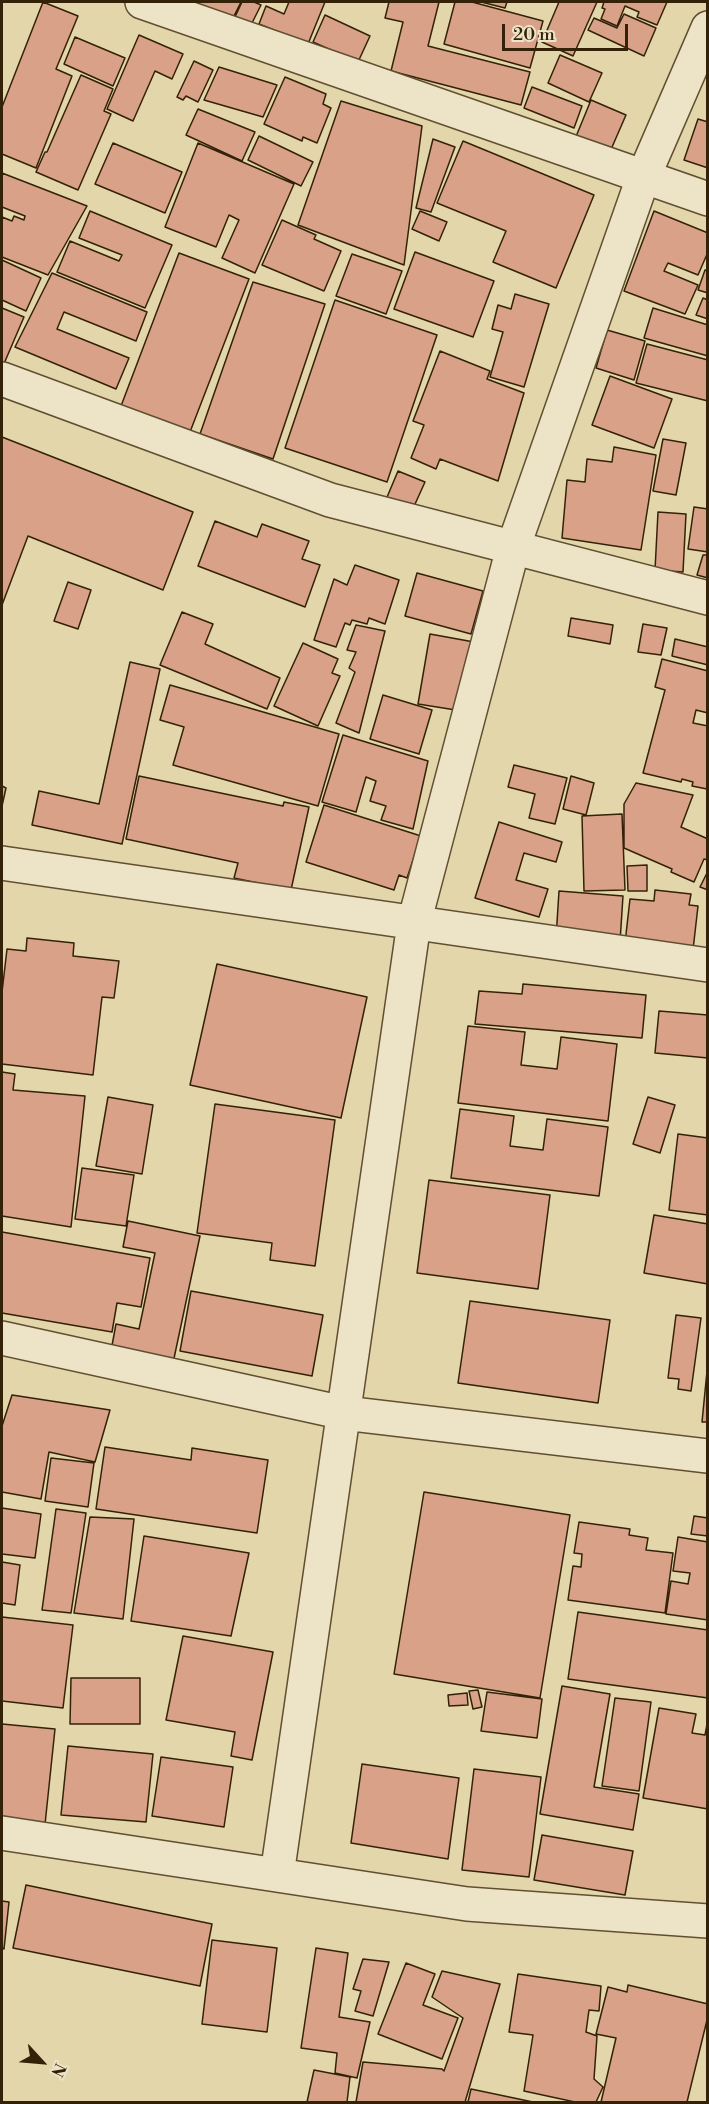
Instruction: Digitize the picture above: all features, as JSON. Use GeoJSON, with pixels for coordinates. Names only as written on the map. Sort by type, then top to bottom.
{"type":"FeatureCollection","features":[{"type":"Feature","properties":{"kind":"street"},"geometry":{"type":"LineString","coordinates":[[142,2],[708,200]]}},
{"type":"Feature","properties":{"kind":"street"},"geometry":{"type":"LineString","coordinates":[[278,1875],[414,923],[513,548],[643,178],[708,28]]}},
{"type":"Feature","properties":{"kind":"street"},"geometry":{"type":"LineString","coordinates":[[2,380],[330,500],[708,598]]}},
{"type":"Feature","properties":{"kind":"street"},"geometry":{"type":"LineString","coordinates":[[2,863],[708,965]]}},
{"type":"Feature","properties":{"kind":"street"},"geometry":{"type":"LineString","coordinates":[[2,1338],[344,1413],[708,1456]]}},
{"type":"Feature","properties":{"kind":"street"},"geometry":{"type":"LineString","coordinates":[[2,1833],[467,1904],[708,1921]]}},
{"type":"Feature","properties":{"kind":"building"},"geometry":{"type":"Polygon","coordinates":[[[43,2],[78,16],[56,69],[72,76],[36,168],[2,154],[2,107],[43,2]]]}},
{"type":"Feature","properties":{"kind":"building"},"geometry":{"type":"Polygon","coordinates":[[[189,2],[241,2],[231,22],[189,2]]]}},
{"type":"Feature","properties":{"kind":"building"},"geometry":{"type":"Polygon","coordinates":[[[242,2],[254,2],[261,5],[250,27],[234,19],[242,2]]]}},
{"type":"Feature","properties":{"kind":"building"},"geometry":{"type":"Polygon","coordinates":[[[289,2],[325,2],[308,44],[259,24],[266,6],[284,14],[289,2]]]}},
{"type":"Feature","properties":{"kind":"building"},"geometry":{"type":"Polygon","coordinates":[[[389,2],[439,2],[428,46],[530,72],[521,105],[391,71],[403,22],[385,18],[389,2]]]}},
{"type":"Feature","properties":{"kind":"building"},"geometry":{"type":"Polygon","coordinates":[[[455,2],[472,2],[543,21],[530,68],[444,44],[455,2]]]}},
{"type":"Feature","properties":{"kind":"building"},"geometry":{"type":"Polygon","coordinates":[[[481,2],[507,2],[505,8],[481,2]]]}},
{"type":"Feature","properties":{"kind":"building"},"geometry":{"type":"Polygon","coordinates":[[[559,2],[597,2],[573,56],[542,42],[559,2]]]}},
{"type":"Feature","properties":{"kind":"building"},"geometry":{"type":"Polygon","coordinates":[[[604,2],[667,2],[657,25],[637,17],[639,12],[625,6],[617,26],[601,19],[605,9],[602,8],[604,2]]]}},
{"type":"Feature","properties":{"kind":"building"},"geometry":{"type":"Polygon","coordinates":[[[624,14],[656,28],[644,56],[588,30],[594,18],[617,28],[624,14]]]}},
{"type":"Feature","properties":{"kind":"building"},"geometry":{"type":"Polygon","coordinates":[[[325,15],[370,36],[358,62],[313,42],[325,15]]]}},
{"type":"Feature","properties":{"kind":"building"},"geometry":{"type":"Polygon","coordinates":[[[139,35],[183,54],[172,79],[155,71],[133,121],[107,109],[139,35]]]}},
{"type":"Feature","properties":{"kind":"building"},"geometry":{"type":"Polygon","coordinates":[[[75,37],[125,58],[113,86],[64,64],[75,37]]]}},
{"type":"Feature","properties":{"kind":"building"},"geometry":{"type":"Polygon","coordinates":[[[560,55],[602,73],[589,102],[548,83],[560,55]]]}},
{"type":"Feature","properties":{"kind":"building"},"geometry":{"type":"Polygon","coordinates":[[[194,61],[213,70],[198,102],[186,96],[183,100],[177,97],[194,61]]]}},
{"type":"Feature","properties":{"kind":"building"},"geometry":{"type":"Polygon","coordinates":[[[219,67],[277,85],[263,117],[204,100],[219,67]]]}},
{"type":"Feature","properties":{"kind":"building"},"geometry":{"type":"Polygon","coordinates":[[[81,75],[113,89],[104,111],[111,114],[78,190],[36,172],[81,75]]]}},
{"type":"Feature","properties":{"kind":"building"},"geometry":{"type":"Polygon","coordinates":[[[285,77],[326,94],[323,104],[331,108],[317,143],[303,137],[302,141],[264,124],[285,77]]]}},
{"type":"Feature","properties":{"kind":"building"},"geometry":{"type":"Polygon","coordinates":[[[532,87],[582,106],[574,128],[524,108],[532,87]]]}},
{"type":"Feature","properties":{"kind":"building"},"geometry":{"type":"Polygon","coordinates":[[[591,100],[626,115],[609,154],[575,139],[591,100]]]}},
{"type":"Feature","properties":{"kind":"building"},"geometry":{"type":"Polygon","coordinates":[[[341,101],[422,126],[404,265],[298,225],[341,101]]]}},
{"type":"Feature","properties":{"kind":"building"},"geometry":{"type":"Polygon","coordinates":[[[198,109],[255,132],[242,161],[186,135],[198,109]]]}},
{"type":"Feature","properties":{"kind":"building"},"geometry":{"type":"Polygon","coordinates":[[[698,119],[708,122],[708,168],[684,160],[698,119]]]}},
{"type":"Feature","properties":{"kind":"building"},"geometry":{"type":"Polygon","coordinates":[[[259,136],[313,162],[301,186],[248,160],[259,136]]]}},
{"type":"Feature","properties":{"kind":"building"},"geometry":{"type":"Polygon","coordinates":[[[433,139],[455,147],[431,212],[416,208],[433,139]]]}},
{"type":"Feature","properties":{"kind":"building"},"geometry":{"type":"Polygon","coordinates":[[[463,141],[594,195],[556,288],[493,262],[506,231],[437,203],[463,141]]]}},
{"type":"Feature","properties":{"kind":"building"},"geometry":{"type":"Polygon","coordinates":[[[113,143],[182,172],[165,213],[95,184],[113,143]]]}},
{"type":"Feature","properties":{"kind":"building"},"geometry":{"type":"Polygon","coordinates":[[[198,143],[294,184],[255,273],[222,258],[239,220],[229,215],[216,247],[165,227],[198,143]]]}},
{"type":"Feature","properties":{"kind":"building"},"geometry":{"type":"Polygon","coordinates":[[[2,173],[87,206],[48,275],[2,257],[2,217],[12,221],[14,216],[24,220],[25,216],[2,207],[2,173]]]}},
{"type":"Feature","properties":{"kind":"building"},"geometry":{"type":"Polygon","coordinates":[[[90,211],[172,245],[145,308],[57,272],[70,241],[119,261],[122,255],[79,238],[90,211]]]}},
{"type":"Feature","properties":{"kind":"building"},"geometry":{"type":"Polygon","coordinates":[[[420,211],[447,222],[439,241],[412,229],[420,211]]]}},
{"type":"Feature","properties":{"kind":"building"},"geometry":{"type":"Polygon","coordinates":[[[654,211],[708,233],[708,252],[698,275],[668,263],[664,271],[698,285],[685,314],[624,291],[654,211]]]}},
{"type":"Feature","properties":{"kind":"building"},"geometry":{"type":"Polygon","coordinates":[[[282,220],[316,235],[314,239],[341,251],[324,291],[262,265],[282,220]]]}},
{"type":"Feature","properties":{"kind":"building"},"geometry":{"type":"Polygon","coordinates":[[[415,252],[494,281],[473,337],[394,309],[415,252]]]}},
{"type":"Feature","properties":{"kind":"building"},"geometry":{"type":"Polygon","coordinates":[[[179,253],[249,279],[190,432],[121,406],[179,253]]]}},
{"type":"Feature","properties":{"kind":"building"},"geometry":{"type":"Polygon","coordinates":[[[352,254],[402,271],[386,314],[336,296],[352,254]]]}},
{"type":"Feature","properties":{"kind":"building"},"geometry":{"type":"Polygon","coordinates":[[[2,260],[41,278],[26,311],[2,300],[2,260]]]}},
{"type":"Feature","properties":{"kind":"building"},"geometry":{"type":"Polygon","coordinates":[[[705,270],[708,271],[708,293],[698,290],[705,270]]]}},
{"type":"Feature","properties":{"kind":"building"},"geometry":{"type":"Polygon","coordinates":[[[52,273],[147,312],[136,341],[64,312],[57,329],[129,358],[116,389],[15,347],[52,273]]]}},
{"type":"Feature","properties":{"kind":"building"},"geometry":{"type":"Polygon","coordinates":[[[253,282],[325,304],[273,459],[200,434],[253,282]]]}},
{"type":"Feature","properties":{"kind":"building"},"geometry":{"type":"Polygon","coordinates":[[[515,294],[549,304],[524,387],[490,377],[503,332],[492,329],[498,305],[511,309],[515,294]]]}},
{"type":"Feature","properties":{"kind":"building"},"geometry":{"type":"Polygon","coordinates":[[[703,298],[708,300],[708,319],[696,315],[703,298]]]}},
{"type":"Feature","properties":{"kind":"building"},"geometry":{"type":"Polygon","coordinates":[[[335,300],[437,335],[387,482],[285,448],[335,300]]]}},
{"type":"Feature","properties":{"kind":"building"},"geometry":{"type":"Polygon","coordinates":[[[2,308],[24,317],[3,366],[2,366],[2,308]]]}},
{"type":"Feature","properties":{"kind":"building"},"geometry":{"type":"Polygon","coordinates":[[[653,308],[708,325],[708,356],[644,338],[653,308]]]}},
{"type":"Feature","properties":{"kind":"building"},"geometry":{"type":"Polygon","coordinates":[[[607,330],[645,341],[634,380],[596,368],[607,330]]]}},
{"type":"Feature","properties":{"kind":"building"},"geometry":{"type":"Polygon","coordinates":[[[647,344],[708,360],[708,401],[636,383],[647,344]]]}},
{"type":"Feature","properties":{"kind":"building"},"geometry":{"type":"Polygon","coordinates":[[[440,351],[490,371],[487,379],[524,393],[498,481],[440,459],[436,469],[411,458],[424,425],[413,421],[440,351]]]}},
{"type":"Feature","properties":{"kind":"building"},"geometry":{"type":"Polygon","coordinates":[[[610,376],[672,399],[654,448],[592,425],[610,376]]]}},
{"type":"Feature","properties":{"kind":"building"},"geometry":{"type":"Polygon","coordinates":[[[2,437],[193,512],[163,590],[28,536],[2,605],[2,437]]]}},
{"type":"Feature","properties":{"kind":"building"},"geometry":{"type":"Polygon","coordinates":[[[663,439],[686,443],[676,495],[653,491],[663,439]]]}},
{"type":"Feature","properties":{"kind":"building"},"geometry":{"type":"Polygon","coordinates":[[[614,447],[656,455],[641,550],[562,538],[567,480],[585,482],[587,459],[612,462],[614,447]]]}},
{"type":"Feature","properties":{"kind":"building"},"geometry":{"type":"Polygon","coordinates":[[[398,471],[425,482],[411,513],[385,502],[398,471]]]}},
{"type":"Feature","properties":{"kind":"building"},"geometry":{"type":"Polygon","coordinates":[[[694,507],[708,509],[708,552],[688,549],[694,507]]]}},
{"type":"Feature","properties":{"kind":"building"},"geometry":{"type":"Polygon","coordinates":[[[658,512],[686,514],[683,572],[655,570],[658,512]]]}},
{"type":"Feature","properties":{"kind":"building"},"geometry":{"type":"Polygon","coordinates":[[[215,521],[257,537],[262,524],[309,541],[302,559],[320,565],[305,607],[198,566],[215,521]]]}},
{"type":"Feature","properties":{"kind":"building"},"geometry":{"type":"Polygon","coordinates":[[[703,555],[708,555],[708,578],[697,575],[703,555]]]}},
{"type":"Feature","properties":{"kind":"building"},"geometry":{"type":"Polygon","coordinates":[[[355,565],[399,580],[385,624],[369,618],[367,624],[352,620],[350,625],[345,623],[336,647],[314,640],[334,579],[347,585],[355,565]]]}},
{"type":"Feature","properties":{"kind":"building"},"geometry":{"type":"Polygon","coordinates":[[[417,573],[483,591],[471,634],[405,616],[417,573]]]}},
{"type":"Feature","properties":{"kind":"building"},"geometry":{"type":"Polygon","coordinates":[[[68,582],[91,590],[78,629],[54,621],[68,582]]]}},
{"type":"Feature","properties":{"kind":"building"},"geometry":{"type":"Polygon","coordinates":[[[182,612],[213,624],[205,644],[280,678],[267,709],[160,665],[182,612]]]}},
{"type":"Feature","properties":{"kind":"building"},"geometry":{"type":"Polygon","coordinates":[[[571,618],[613,625],[610,644],[568,636],[571,618]]]}},
{"type":"Feature","properties":{"kind":"building"},"geometry":{"type":"Polygon","coordinates":[[[643,624],[667,628],[661,655],[638,652],[643,624]]]}},
{"type":"Feature","properties":{"kind":"building"},"geometry":{"type":"Polygon","coordinates":[[[356,625],[385,631],[359,733],[336,723],[355,672],[349,668],[356,652],[347,650],[356,625]]]}},
{"type":"Feature","properties":{"kind":"building"},"geometry":{"type":"Polygon","coordinates":[[[430,634],[474,642],[462,711],[418,704],[430,634]]]}},
{"type":"Feature","properties":{"kind":"building"},"geometry":{"type":"Polygon","coordinates":[[[675,639],[708,647],[708,665],[672,656],[675,639]]]}},
{"type":"Feature","properties":{"kind":"building"},"geometry":{"type":"Polygon","coordinates":[[[303,643],[338,659],[332,673],[340,676],[318,726],[274,706],[303,643]]]}},
{"type":"Feature","properties":{"kind":"building"},"geometry":{"type":"Polygon","coordinates":[[[662,659],[708,671],[708,713],[696,710],[693,723],[708,726],[707,789],[692,786],[693,782],[682,779],[681,782],[643,773],[665,690],[655,687],[662,659]]]}},
{"type":"Feature","properties":{"kind":"building"},"geometry":{"type":"Polygon","coordinates":[[[130,662],[160,669],[122,844],[32,825],[39,791],[99,804],[130,662]]]}},
{"type":"Feature","properties":{"kind":"building"},"geometry":{"type":"Polygon","coordinates":[[[170,685],[339,734],[318,806],[173,765],[184,727],[160,720],[170,685]]]}},
{"type":"Feature","properties":{"kind":"building"},"geometry":{"type":"Polygon","coordinates":[[[383,695],[432,710],[419,754],[370,739],[383,695]]]}},
{"type":"Feature","properties":{"kind":"building"},"geometry":{"type":"Polygon","coordinates":[[[343,735],[428,761],[413,829],[381,820],[386,806],[370,801],[376,781],[366,777],[356,812],[322,802],[343,735]]]}},
{"type":"Feature","properties":{"kind":"building"},"geometry":{"type":"Polygon","coordinates":[[[514,765],[567,778],[555,824],[529,818],[535,794],[508,787],[514,765]]]}},
{"type":"Feature","properties":{"kind":"building"},"geometry":{"type":"Polygon","coordinates":[[[139,776],[283,806],[284,802],[309,807],[291,890],[234,878],[238,863],[126,839],[139,776]]]}},
{"type":"Feature","properties":{"kind":"building"},"geometry":{"type":"Polygon","coordinates":[[[571,776],[594,783],[586,815],[563,809],[571,776]]]}},
{"type":"Feature","properties":{"kind":"building"},"geometry":{"type":"Polygon","coordinates":[[[636,783],[693,795],[681,827],[708,839],[708,860],[704,859],[694,882],[671,872],[672,869],[624,848],[624,804],[636,783]]]}},
{"type":"Feature","properties":{"kind":"building"},"geometry":{"type":"Polygon","coordinates":[[[2,786],[6,788],[2,806],[2,786]]]}},
{"type":"Feature","properties":{"kind":"building"},"geometry":{"type":"Polygon","coordinates":[[[324,805],[421,836],[407,878],[399,875],[394,890],[306,862],[324,805]]]}},
{"type":"Feature","properties":{"kind":"building"},"geometry":{"type":"Polygon","coordinates":[[[622,814],[625,890],[584,891],[582,816],[622,814]]]}},
{"type":"Feature","properties":{"kind":"building"},"geometry":{"type":"Polygon","coordinates":[[[499,822],[562,842],[556,862],[524,853],[516,880],[548,889],[539,917],[475,898],[499,822]]]}},
{"type":"Feature","properties":{"kind":"building"},"geometry":{"type":"Polygon","coordinates":[[[647,865],[647,891],[628,891],[627,866],[647,865]]]}},
{"type":"Feature","properties":{"kind":"building"},"geometry":{"type":"Polygon","coordinates":[[[708,871],[708,890],[700,887],[708,871]]]}},
{"type":"Feature","properties":{"kind":"building"},"geometry":{"type":"Polygon","coordinates":[[[655,890],[691,894],[689,905],[698,906],[693,950],[625,943],[630,899],[654,901],[655,890]]]}},
{"type":"Feature","properties":{"kind":"building"},"geometry":{"type":"Polygon","coordinates":[[[559,891],[623,896],[620,942],[556,938],[559,891]]]}},
{"type":"Feature","properties":{"kind":"building"},"geometry":{"type":"Polygon","coordinates":[[[27,938],[74,943],[73,956],[119,961],[114,998],[102,997],[93,1075],[2,1064],[2,992],[7,949],[26,951],[27,938]]]}},
{"type":"Feature","properties":{"kind":"building"},"geometry":{"type":"Polygon","coordinates":[[[217,964],[367,997],[341,1118],[190,1085],[217,964]]]}},
{"type":"Feature","properties":{"kind":"building"},"geometry":{"type":"Polygon","coordinates":[[[523,984],[646,995],[642,1038],[475,1024],[479,991],[522,994],[523,984]]]}},
{"type":"Feature","properties":{"kind":"building"},"geometry":{"type":"Polygon","coordinates":[[[659,1011],[708,1015],[708,1058],[655,1053],[659,1011]]]}},
{"type":"Feature","properties":{"kind":"building"},"geometry":{"type":"Polygon","coordinates":[[[468,1026],[525,1032],[521,1065],[557,1069],[561,1037],[617,1044],[608,1121],[458,1103],[468,1026]]]}},
{"type":"Feature","properties":{"kind":"building"},"geometry":{"type":"Polygon","coordinates":[[[2,1072],[15,1074],[13,1090],[85,1096],[71,1227],[2,1216],[2,1072]]]}},
{"type":"Feature","properties":{"kind":"building"},"geometry":{"type":"Polygon","coordinates":[[[108,1097],[153,1105],[142,1174],[96,1166],[108,1097]]]}},
{"type":"Feature","properties":{"kind":"building"},"geometry":{"type":"Polygon","coordinates":[[[648,1097],[675,1105],[660,1153],[633,1144],[648,1097]]]}},
{"type":"Feature","properties":{"kind":"building"},"geometry":{"type":"Polygon","coordinates":[[[215,1104],[335,1120],[315,1266],[270,1260],[272,1243],[197,1233],[215,1104]]]}},
{"type":"Feature","properties":{"kind":"building"},"geometry":{"type":"Polygon","coordinates":[[[460,1109],[514,1116],[510,1146],[543,1150],[547,1119],[608,1127],[599,1196],[451,1178],[460,1109]]]}},
{"type":"Feature","properties":{"kind":"building"},"geometry":{"type":"Polygon","coordinates":[[[678,1134],[708,1138],[708,1215],[669,1210],[678,1134]]]}},
{"type":"Feature","properties":{"kind":"building"},"geometry":{"type":"Polygon","coordinates":[[[82,1168],[134,1175],[126,1226],[75,1219],[82,1168]]]}},
{"type":"Feature","properties":{"kind":"building"},"geometry":{"type":"Polygon","coordinates":[[[429,1180],[550,1195],[538,1289],[417,1273],[429,1180]]]}},
{"type":"Feature","properties":{"kind":"building"},"geometry":{"type":"Polygon","coordinates":[[[654,1215],[708,1224],[708,1284],[644,1273],[654,1215]]]}},
{"type":"Feature","properties":{"kind":"building"},"geometry":{"type":"Polygon","coordinates":[[[128,1221],[200,1236],[173,1363],[111,1351],[116,1324],[139,1329],[155,1253],[123,1247],[128,1221]]]}},
{"type":"Feature","properties":{"kind":"building"},"geometry":{"type":"Polygon","coordinates":[[[2,1232],[150,1258],[141,1307],[117,1303],[112,1332],[2,1313],[2,1232]]]}},
{"type":"Feature","properties":{"kind":"building"},"geometry":{"type":"Polygon","coordinates":[[[191,1291],[323,1315],[312,1376],[180,1351],[191,1291]]]}},
{"type":"Feature","properties":{"kind":"building"},"geometry":{"type":"Polygon","coordinates":[[[470,1301],[610,1320],[598,1403],[458,1383],[470,1301]]]}},
{"type":"Feature","properties":{"kind":"building"},"geometry":{"type":"Polygon","coordinates":[[[676,1315],[701,1318],[691,1391],[678,1389],[679,1379],[668,1378],[676,1315]]]}},
{"type":"Feature","properties":{"kind":"building"},"geometry":{"type":"Polygon","coordinates":[[[708,1361],[708,1422],[702,1422],[708,1361]]]}},
{"type":"Feature","properties":{"kind":"building"},"geometry":{"type":"Polygon","coordinates":[[[12,1395],[110,1410],[95,1462],[49,1452],[41,1499],[2,1492],[2,1426],[12,1395]]]}},
{"type":"Feature","properties":{"kind":"building"},"geometry":{"type":"Polygon","coordinates":[[[105,1447],[191,1460],[192,1448],[268,1460],[257,1533],[96,1509],[105,1447]]]}},
{"type":"Feature","properties":{"kind":"building"},"geometry":{"type":"Polygon","coordinates":[[[51,1458],[94,1463],[88,1507],[45,1501],[51,1458]]]}},
{"type":"Feature","properties":{"kind":"building"},"geometry":{"type":"Polygon","coordinates":[[[424,1492],[570,1515],[540,1698],[394,1674],[424,1492]]]}},
{"type":"Feature","properties":{"kind":"building"},"geometry":{"type":"Polygon","coordinates":[[[2,1508],[41,1514],[35,1558],[2,1554],[2,1508]]]}},
{"type":"Feature","properties":{"kind":"building"},"geometry":{"type":"Polygon","coordinates":[[[56,1509],[86,1513],[71,1613],[42,1610],[56,1509]]]}},
{"type":"Feature","properties":{"kind":"building"},"geometry":{"type":"Polygon","coordinates":[[[694,1516],[708,1518],[708,1536],[691,1534],[694,1516]]]}},
{"type":"Feature","properties":{"kind":"building"},"geometry":{"type":"Polygon","coordinates":[[[90,1517],[134,1519],[123,1619],[74,1613],[90,1517]]]}},
{"type":"Feature","properties":{"kind":"building"},"geometry":{"type":"Polygon","coordinates":[[[579,1522],[630,1529],[629,1535],[648,1538],[646,1550],[673,1553],[665,1613],[568,1600],[573,1566],[581,1567],[582,1554],[574,1553],[579,1522]]]}},
{"type":"Feature","properties":{"kind":"building"},"geometry":{"type":"Polygon","coordinates":[[[144,1536],[249,1553],[231,1636],[131,1621],[144,1536]]]}},
{"type":"Feature","properties":{"kind":"building"},"geometry":{"type":"Polygon","coordinates":[[[678,1537],[708,1542],[708,1620],[666,1614],[671,1581],[688,1584],[690,1573],[673,1571],[678,1537]]]}},
{"type":"Feature","properties":{"kind":"building"},"geometry":{"type":"Polygon","coordinates":[[[2,1562],[20,1565],[15,1605],[2,1603],[2,1562]]]}},
{"type":"Feature","properties":{"kind":"building"},"geometry":{"type":"Polygon","coordinates":[[[578,1612],[708,1630],[708,1698],[568,1679],[578,1612]]]}},
{"type":"Feature","properties":{"kind":"building"},"geometry":{"type":"Polygon","coordinates":[[[2,1617],[73,1625],[63,1708],[2,1701],[2,1617]]]}},
{"type":"Feature","properties":{"kind":"building"},"geometry":{"type":"Polygon","coordinates":[[[183,1636],[273,1652],[252,1760],[231,1756],[235,1732],[166,1720],[183,1636]]]}},
{"type":"Feature","properties":{"kind":"building"},"geometry":{"type":"Polygon","coordinates":[[[71,1678],[140,1678],[140,1724],[70,1724],[71,1678]]]}},
{"type":"Feature","properties":{"kind":"building"},"geometry":{"type":"Polygon","coordinates":[[[562,1686],[610,1694],[594,1787],[639,1794],[633,1830],[540,1814],[562,1686]]]}},
{"type":"Feature","properties":{"kind":"building"},"geometry":{"type":"Polygon","coordinates":[[[478,1690],[482,1707],[473,1709],[469,1691],[478,1690]]]}},
{"type":"Feature","properties":{"kind":"building"},"geometry":{"type":"Polygon","coordinates":[[[487,1692],[542,1699],[537,1738],[481,1731],[487,1692]]]}},
{"type":"Feature","properties":{"kind":"building"},"geometry":{"type":"Polygon","coordinates":[[[467,1693],[468,1705],[449,1706],[448,1695],[467,1693]]]}},
{"type":"Feature","properties":{"kind":"building"},"geometry":{"type":"Polygon","coordinates":[[[615,1698],[651,1702],[639,1791],[602,1786],[615,1698]]]}},
{"type":"Feature","properties":{"kind":"building"},"geometry":{"type":"Polygon","coordinates":[[[659,1708],[696,1714],[692,1733],[705,1735],[708,1719],[708,1809],[643,1798],[659,1708]]]}},
{"type":"Feature","properties":{"kind":"building"},"geometry":{"type":"Polygon","coordinates":[[[2,1724],[55,1729],[44,1834],[2,1830],[2,1724]]]}},
{"type":"Feature","properties":{"kind":"building"},"geometry":{"type":"Polygon","coordinates":[[[68,1746],[153,1754],[146,1822],[61,1815],[68,1746]]]}},
{"type":"Feature","properties":{"kind":"building"},"geometry":{"type":"Polygon","coordinates":[[[161,1757],[233,1767],[224,1827],[152,1816],[161,1757]]]}},
{"type":"Feature","properties":{"kind":"building"},"geometry":{"type":"Polygon","coordinates":[[[362,1764],[459,1778],[448,1859],[351,1843],[362,1764]]]}},
{"type":"Feature","properties":{"kind":"building"},"geometry":{"type":"Polygon","coordinates":[[[474,1769],[541,1777],[529,1877],[462,1870],[474,1769]]]}},
{"type":"Feature","properties":{"kind":"building"},"geometry":{"type":"Polygon","coordinates":[[[542,1835],[633,1851],[625,1895],[534,1880],[542,1835]]]}},
{"type":"Feature","properties":{"kind":"building"},"geometry":{"type":"Polygon","coordinates":[[[26,1885],[212,1924],[200,1986],[13,1948],[26,1885]]]}},
{"type":"Feature","properties":{"kind":"building"},"geometry":{"type":"Polygon","coordinates":[[[2,1901],[9,1902],[4,1949],[2,1948],[2,1901]]]}},
{"type":"Feature","properties":{"kind":"building"},"geometry":{"type":"Polygon","coordinates":[[[212,1940],[277,1948],[267,2032],[202,2024],[212,1940]]]}},
{"type":"Feature","properties":{"kind":"building"},"geometry":{"type":"Polygon","coordinates":[[[316,1948],[348,1953],[339,2017],[370,2022],[357,2078],[335,2073],[337,2053],[301,2048],[316,1948]]]}},
{"type":"Feature","properties":{"kind":"building"},"geometry":{"type":"Polygon","coordinates":[[[363,1959],[389,1962],[373,2016],[355,2011],[361,1991],[353,1989],[363,1959]]]}},
{"type":"Feature","properties":{"kind":"building"},"geometry":{"type":"Polygon","coordinates":[[[406,1963],[435,1974],[423,2005],[458,2018],[442,2059],[378,2034],[406,1963]]]}},
{"type":"Feature","properties":{"kind":"building"},"geometry":{"type":"Polygon","coordinates":[[[442,1971],[500,1984],[465,2102],[356,2102],[363,2062],[444,2071],[463,2018],[432,1997],[442,1971]]]}},
{"type":"Feature","properties":{"kind":"building"},"geometry":{"type":"Polygon","coordinates":[[[518,1974],[601,1986],[599,2011],[589,2010],[586,2032],[597,2036],[594,2079],[603,2087],[596,2102],[575,2102],[524,2091],[533,2035],[509,2032],[518,1974]]]}},
{"type":"Feature","properties":{"kind":"building"},"geometry":{"type":"Polygon","coordinates":[[[628,1985],[708,2004],[708,2016],[687,2102],[601,2102],[616,2038],[596,2034],[608,1987],[627,1992],[628,1985]]]}},
{"type":"Feature","properties":{"kind":"building"},"geometry":{"type":"Polygon","coordinates":[[[314,2070],[350,2077],[347,2102],[307,2102],[314,2070]]]}},
{"type":"Feature","properties":{"kind":"building"},"geometry":{"type":"Polygon","coordinates":[[[471,2089],[533,2102],[468,2102],[471,2089]]]}}]}
